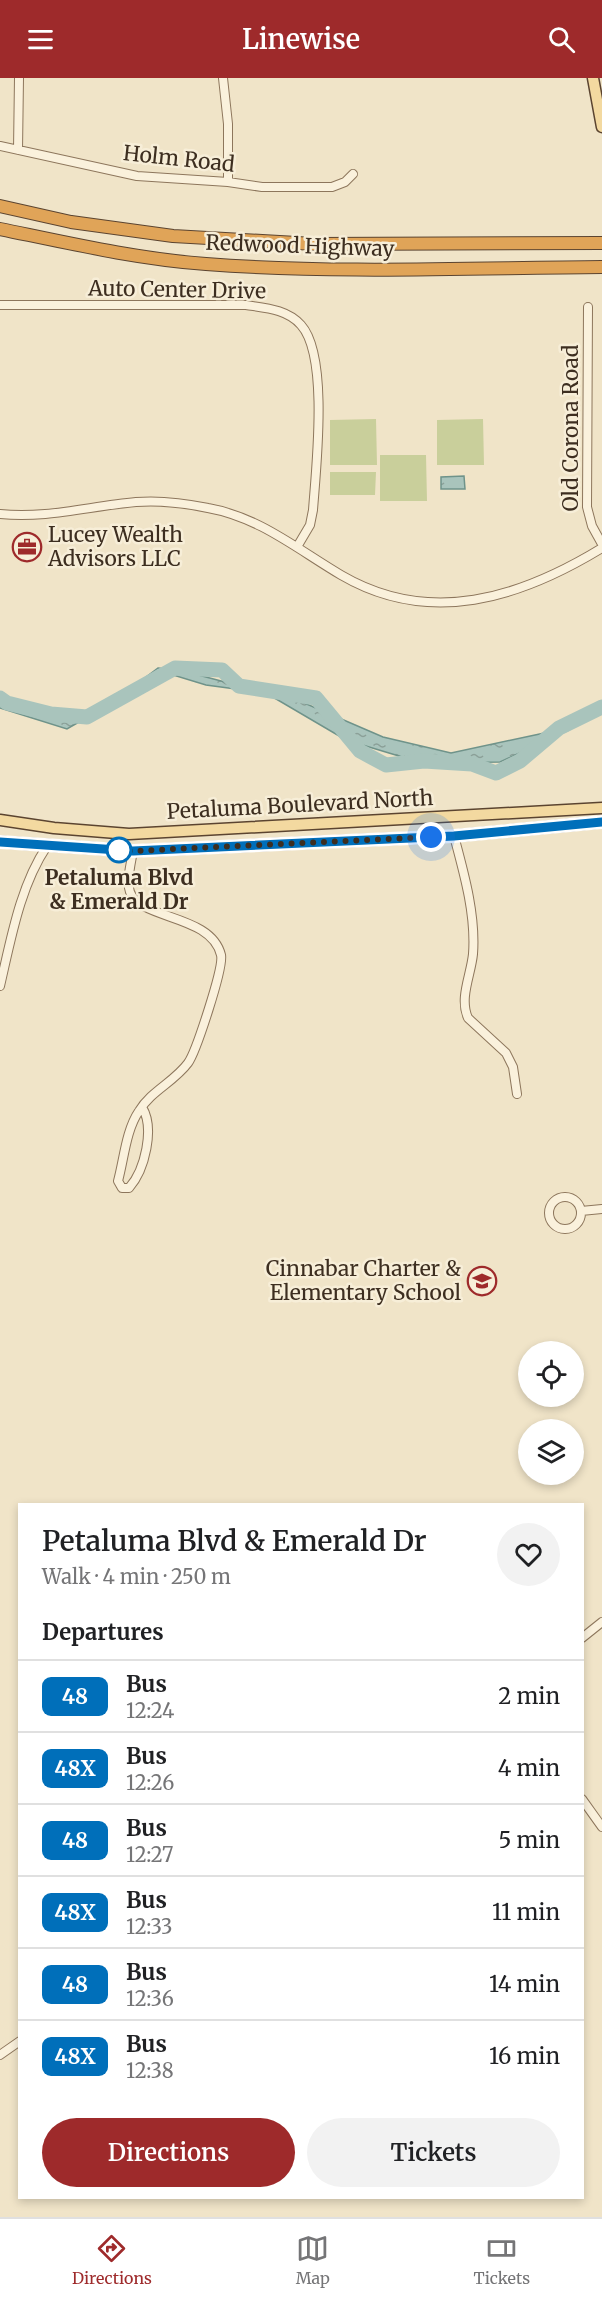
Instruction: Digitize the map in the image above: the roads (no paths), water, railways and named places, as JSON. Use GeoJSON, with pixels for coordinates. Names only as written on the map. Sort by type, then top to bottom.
{"type":"FeatureCollection","features":[{"type":"Feature","properties":{"kind":"highway","name":"Redwood Highway"},"geometry":{"type":"LineString","coordinates":[[0,206],[71,222],[173,236],[314,243],[602,243]]}},
{"type":"Feature","properties":{"kind":"highway","name":"Redwood Highway"},"geometry":{"type":"LineString","coordinates":[[0,229],[96,249],[205,264],[334,270],[602,267]]}},
{"type":"Feature","properties":{"kind":"main road"},"geometry":{"type":"LineString","coordinates":[[593,78],[602,127]]}},
{"type":"Feature","properties":{"kind":"main road","name":"Petaluma Boulevard North"},"geometry":{"type":"LineString","coordinates":[[0,820],[54,828],[129,834],[602,808]]}},
{"type":"Feature","properties":{"kind":"main road","name":"Petaluma Boulevard North"},"geometry":{"type":"LineString","coordinates":[[0,842],[133,851],[454,836],[602,822]]}},
{"type":"Feature","properties":{"kind":"street"},"geometry":{"type":"LineString","coordinates":[[18,150],[19,78]]}},
{"type":"Feature","properties":{"kind":"street"},"geometry":{"type":"LineString","coordinates":[[223,78],[228,124],[228,182]]}},
{"type":"Feature","properties":{"kind":"street","name":"Holm Road"},"geometry":{"type":"LineString","coordinates":[[0,146],[137,176],[228,182],[262,187],[332,187],[345,182],[353,174]]}},
{"type":"Feature","properties":{"kind":"street","name":"Auto Center Drive"},"geometry":{"type":"LineString","coordinates":[[0,305],[246,305],[276,310],[301,325],[313,351],[318,390],[313,510],[310,525],[297,547]]}},
{"type":"Feature","properties":{"kind":"street","name":"Old Corona Road"},"geometry":{"type":"LineString","coordinates":[[588,307],[587,507],[592,526],[602,546]]}},
{"type":"Feature","properties":{"kind":"street"},"geometry":{"type":"LineString","coordinates":[[0,514],[36,515],[137,502],[173,502],[212,508],[267,528],[341,574],[372,590],[398,598],[429,603],[477,600],[526,586],[568,567],[602,546]]}},
{"type":"Feature","properties":{"kind":"street"},"geometry":{"type":"LineString","coordinates":[[454,836],[473,919],[473,955],[464,1000],[465,1011],[468,1018],[506,1053],[513,1067],[517,1094]]}},
{"type":"Feature","properties":{"kind":"street"},"geometry":{"type":"LineString","coordinates":[[0,986],[14,928],[34,866],[47,846]]}},
{"type":"Feature","properties":{"kind":"street"},"geometry":{"type":"LineString","coordinates":[[133,851],[130,894],[136,901],[152,909],[205,931],[217,945],[222,957],[218,979],[189,1061],[175,1077],[153,1094],[142,1107],[131,1129],[118,1181],[122,1188],[129,1188],[138,1178],[143,1162],[149,1123],[142,1107]]}},
{"type":"Feature","properties":{"kind":"street"},"geometry":{"type":"LineString","coordinates":[[581,1211],[602,1209]]}},
{"type":"Feature","properties":{"kind":"street"},"geometry":{"type":"LineString","coordinates":[[584,1636],[602,1622]]}},
{"type":"Feature","properties":{"kind":"street"},"geometry":{"type":"LineString","coordinates":[[584,1802],[602,1827]]}},
{"type":"Feature","properties":{"kind":"street"},"geometry":{"type":"LineString","coordinates":[[0,2055],[18,2042]]}},
{"type":"Feature","properties":{"kind":"water"},"geometry":{"type":"Polygon","coordinates":[[[464,476],[465,489],[441,489],[441,477],[464,476]]]}},
{"type":"Feature","properties":{"kind":"water"},"geometry":{"type":"Polygon","coordinates":[[[158,668],[183,671],[225,682],[258,683],[383,737],[451,753],[549,732],[602,702],[602,706],[569,730],[500,762],[422,763],[346,740],[266,693],[206,685],[170,674],[67,729],[0,708],[0,695],[26,711],[70,720],[134,686],[158,668]]]}},
{"type":"Feature","properties":{"kind":"waterway"},"geometry":{"type":"LineString","coordinates":[[0,698],[7,703],[51,714],[87,717],[175,668],[222,670],[239,686],[316,698],[360,751],[386,765],[424,761],[472,764],[496,773],[520,761],[559,728],[602,707]]}},
{"type":"Feature","properties":{"kind":"place","name":"Lucey Wealth Advisors LLC"},"geometry":{"type":"Point","coordinates":[27,547]}},
{"type":"Feature","properties":{"kind":"place","name":"Petaluma Blvd & Emerald Dr"},"geometry":{"type":"Point","coordinates":[119,850]}},
{"type":"Feature","properties":{"kind":"place","name":"Cinnabar Charter & Elementary School"},"geometry":{"type":"Point","coordinates":[482,1281]}}]}
